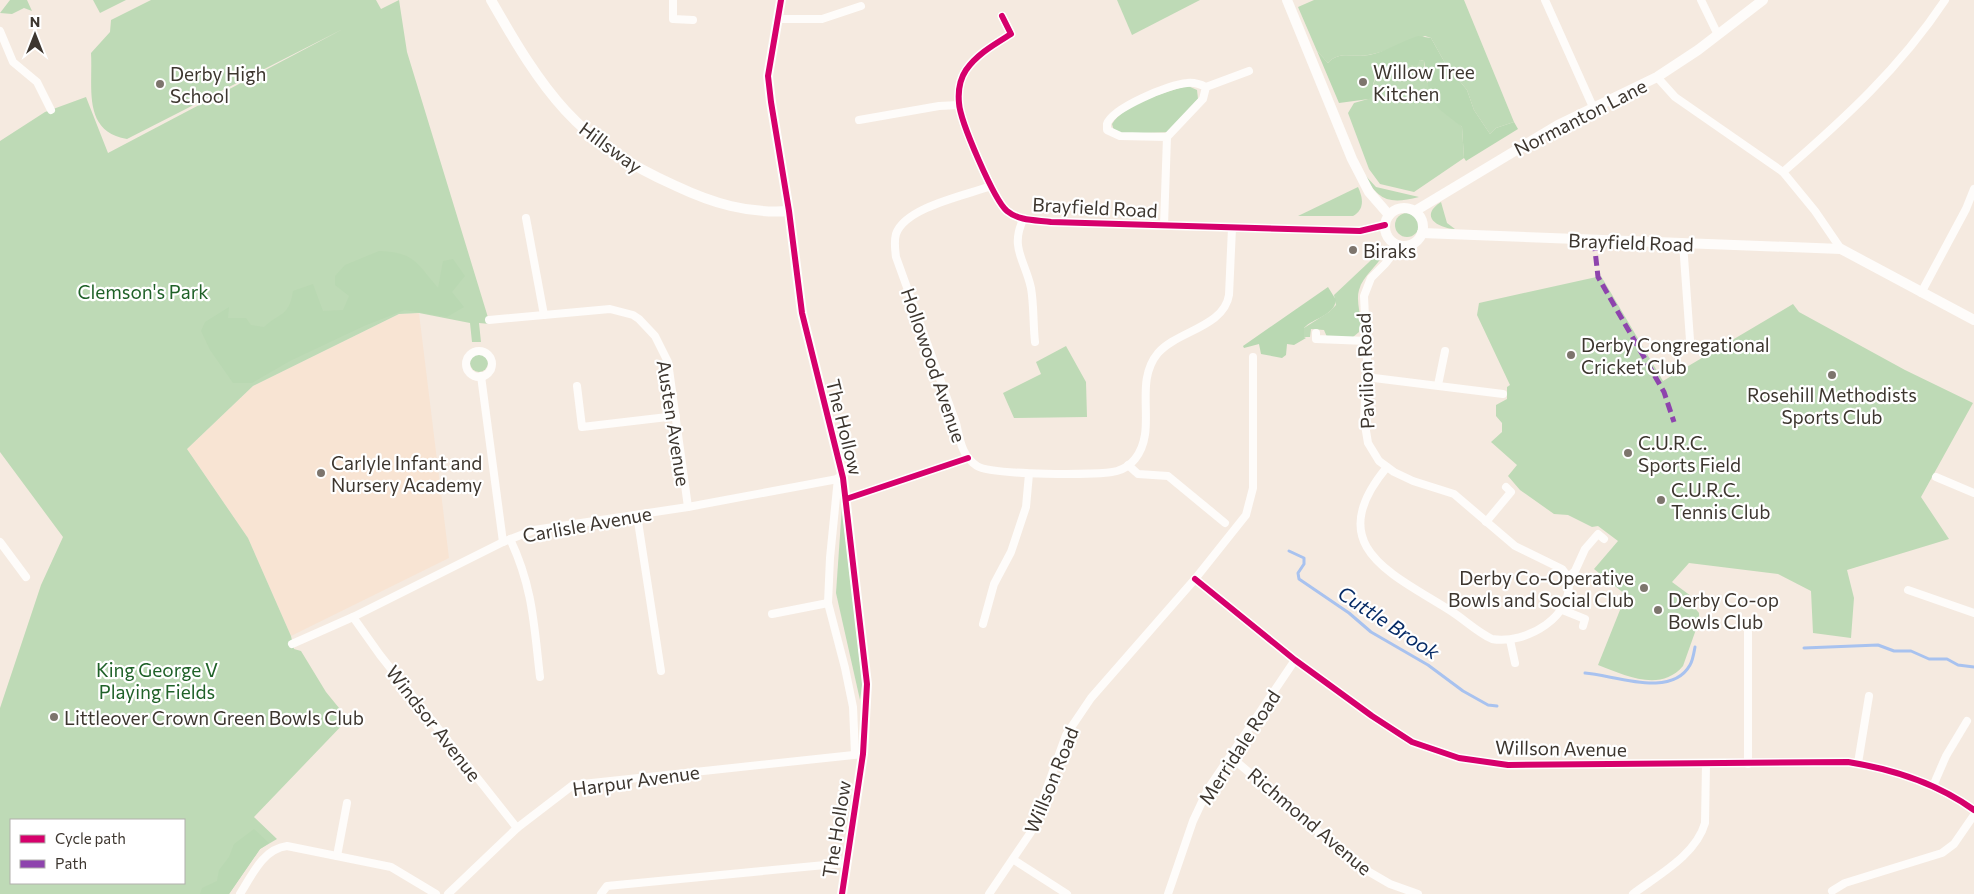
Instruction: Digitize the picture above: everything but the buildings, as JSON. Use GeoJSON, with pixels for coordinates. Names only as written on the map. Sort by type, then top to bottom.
{"type":"FeatureCollection","features":[{"type":"Feature","properties":{"kind":"street","name":"Hillsway"},"geometry":{"type":"LineString","coordinates":[[491,0],[520,52],[554,100],[600,145],[650,175],[704,199],[746,210],[789,211]]}},
{"type":"Feature","properties":{"kind":"street"},"geometry":{"type":"LineString","coordinates":[[673,0],[673,20],[693,20]]}},
{"type":"Feature","properties":{"kind":"street","name":"The Hollow"},"geometry":{"type":"LineString","coordinates":[[780,0],[779,19],[768,76],[770,102],[789,211],[802,313],[837,447],[867,684],[842,894]]}},
{"type":"Feature","properties":{"kind":"street"},"geometry":{"type":"LineString","coordinates":[[1287,0],[1352,159],[1369,192],[1387,220],[1388,238],[1400,245],[1414,243],[1422,233],[1422,221],[1415,211],[1399,208],[1387,220]]}},
{"type":"Feature","properties":{"kind":"street"},"geometry":{"type":"LineString","coordinates":[[1545,0],[1593,107]]}},
{"type":"Feature","properties":{"kind":"street"},"geometry":{"type":"LineString","coordinates":[[1701,0],[1718,35]]}},
{"type":"Feature","properties":{"kind":"street"},"geometry":{"type":"LineString","coordinates":[[1657,78],[1718,35],[1763,0]]}},
{"type":"Feature","properties":{"kind":"street"},"geometry":{"type":"LineString","coordinates":[[1783,172],[1853,111],[1895,65],[1945,0]]}},
{"type":"Feature","properties":{"kind":"street"},"geometry":{"type":"LineString","coordinates":[[779,19],[822,20],[861,6]]}},
{"type":"Feature","properties":{"kind":"street","name":"Brayfield Road"},"geometry":{"type":"LineString","coordinates":[[1002,16],[1011,34],[987,49],[966,70],[959,87],[959,105],[962,119],[991,186],[1007,211],[1016,217],[1051,222],[1360,231],[1387,220]]}},
{"type":"Feature","properties":{"kind":"street"},"geometry":{"type":"LineString","coordinates":[[0,31],[13,62],[37,82],[51,110]]}},
{"type":"Feature","properties":{"kind":"street"},"geometry":{"type":"LineString","coordinates":[[12,74],[18,67]]}},
{"type":"Feature","properties":{"kind":"street"},"geometry":{"type":"LineString","coordinates":[[1167,137],[1120,136],[1107,130],[1107,124],[1113,115],[1154,93],[1186,83],[1206,87],[1249,71]]}},
{"type":"Feature","properties":{"kind":"street","name":"Normanton Lane"},"geometry":{"type":"LineString","coordinates":[[1415,211],[1520,146],[1593,107],[1657,78],[1675,97],[1783,172],[1815,211],[1841,249]]}},
{"type":"Feature","properties":{"kind":"street"},"geometry":{"type":"LineString","coordinates":[[1164,225],[1167,137],[1203,99],[1206,87]]}},
{"type":"Feature","properties":{"kind":"street"},"geometry":{"type":"LineString","coordinates":[[859,120],[939,106],[959,105]]}},
{"type":"Feature","properties":{"kind":"street","name":"Hollowood Avenue"},"geometry":{"type":"LineString","coordinates":[[991,186],[929,208],[907,219],[896,234],[896,257],[965,453],[977,466],[989,471],[1029,474],[1111,472],[1128,465]]}},
{"type":"Feature","properties":{"kind":"street"},"geometry":{"type":"LineString","coordinates":[[1922,293],[1966,209],[1974,189]]}},
{"type":"Feature","properties":{"kind":"street"},"geometry":{"type":"LineString","coordinates":[[526,218],[544,315]]}},
{"type":"Feature","properties":{"kind":"street"},"geometry":{"type":"LineString","coordinates":[[1024,218],[1016,238],[1031,290],[1035,342]]}},
{"type":"Feature","properties":{"kind":"street"},"geometry":{"type":"LineString","coordinates":[[1225,523],[1168,476],[1138,474],[1128,465],[1138,454],[1143,441],[1146,380],[1151,362],[1169,344],[1219,314],[1227,305],[1232,228]]}},
{"type":"Feature","properties":{"kind":"street","name":"Brayfield Road"},"geometry":{"type":"LineString","coordinates":[[1422,233],[1841,249]]}},
{"type":"Feature","properties":{"kind":"street"},"geometry":{"type":"LineString","coordinates":[[1683,243],[1690,340]]}},
{"type":"Feature","properties":{"kind":"street","name":"Pavilion Road"},"geometry":{"type":"LineString","coordinates":[[1400,245],[1371,278],[1365,290],[1363,303],[1367,341],[1366,434],[1375,454],[1387,467],[1413,481],[1454,494],[1520,550],[1562,569],[1568,577]]}},
{"type":"Feature","properties":{"kind":"street"},"geometry":{"type":"LineString","coordinates":[[1841,249],[1974,320]]}},
{"type":"Feature","properties":{"kind":"street","name":"Austen Avenue"},"geometry":{"type":"LineString","coordinates":[[488,320],[610,310],[633,315],[639,319],[655,336],[668,362],[688,507]]}},
{"type":"Feature","properties":{"kind":"street"},"geometry":{"type":"LineString","coordinates":[[1316,333],[1316,339],[1367,341]]}},
{"type":"Feature","properties":{"kind":"street"},"geometry":{"type":"LineString","coordinates":[[1438,385],[1445,351]]}},
{"type":"Feature","properties":{"kind":"street","name":"Willson Road"},"geometry":{"type":"LineString","coordinates":[[989,894],[1014,860],[1031,832],[1062,744],[1077,717],[1090,698],[1242,521],[1248,508],[1253,478],[1253,357]]}},
{"type":"Feature","properties":{"kind":"street"},"geometry":{"type":"LineString","coordinates":[[481,376],[507,540],[521,561],[530,591],[540,677]]}},
{"type":"Feature","properties":{"kind":"street"},"geometry":{"type":"LineString","coordinates":[[1366,377],[1503,394]]}},
{"type":"Feature","properties":{"kind":"street"},"geometry":{"type":"LineString","coordinates":[[577,386],[582,427],[676,416]]}},
{"type":"Feature","properties":{"kind":"street"},"geometry":{"type":"LineString","coordinates":[[1387,467],[1369,490],[1362,508],[1361,526],[1368,551],[1393,574],[1487,637],[1498,640],[1510,640],[1544,627],[1553,620],[1568,590],[1568,577],[1575,570],[1585,549],[1598,534],[1604,539]]}},
{"type":"Feature","properties":{"kind":"street"},"geometry":{"type":"LineString","coordinates":[[983,624],[994,584],[1011,552],[1026,507],[1029,474]]}},
{"type":"Feature","properties":{"kind":"street"},"geometry":{"type":"LineString","coordinates":[[841,478],[830,558],[828,603],[846,668],[859,754]]}},
{"type":"Feature","properties":{"kind":"street","name":"Carlisle Avenue"},"geometry":{"type":"LineString","coordinates":[[292,644],[353,617],[507,540],[534,530],[688,507],[841,478]]}},
{"type":"Feature","properties":{"kind":"street"},"geometry":{"type":"LineString","coordinates":[[1936,478],[1974,493]]}},
{"type":"Feature","properties":{"kind":"street"},"geometry":{"type":"LineString","coordinates":[[1486,522],[1511,492],[1506,487]]}},
{"type":"Feature","properties":{"kind":"street"},"geometry":{"type":"LineString","coordinates":[[637,515],[661,671]]}},
{"type":"Feature","properties":{"kind":"street"},"geometry":{"type":"LineString","coordinates":[[0,542],[26,577]]}},
{"type":"Feature","properties":{"kind":"street"},"geometry":{"type":"LineString","coordinates":[[0,558],[8,552]]}},
{"type":"Feature","properties":{"kind":"street","name":"Willson Avenue"},"geometry":{"type":"LineString","coordinates":[[1194,579],[1295,660],[1372,716],[1412,742],[1458,758],[1508,765],[1858,763],[1933,786],[1957,798],[1974,810]]}},
{"type":"Feature","properties":{"kind":"street"},"geometry":{"type":"LineString","coordinates":[[1908,590],[1974,613]]}},
{"type":"Feature","properties":{"kind":"street"},"geometry":{"type":"LineString","coordinates":[[772,614],[828,603]]}},
{"type":"Feature","properties":{"kind":"street"},"geometry":{"type":"LineString","coordinates":[[1560,609],[1586,619],[1583,626]]}},
{"type":"Feature","properties":{"kind":"street","name":"Windsor Avenue"},"geometry":{"type":"LineString","coordinates":[[353,617],[380,655],[516,828]]}},
{"type":"Feature","properties":{"kind":"street"},"geometry":{"type":"LineString","coordinates":[[1748,620],[1748,764]]}},
{"type":"Feature","properties":{"kind":"street"},"geometry":{"type":"LineString","coordinates":[[1510,640],[1515,663]]}},
{"type":"Feature","properties":{"kind":"street","name":"Merridale Road"},"geometry":{"type":"LineString","coordinates":[[1168,894],[1193,821],[1208,789],[1295,660]]}},
{"type":"Feature","properties":{"kind":"street"},"geometry":{"type":"LineString","coordinates":[[1858,763],[1869,696]]}},
{"type":"Feature","properties":{"kind":"street"},"geometry":{"type":"LineString","coordinates":[[1933,786],[1949,750],[1967,721]]}},
{"type":"Feature","properties":{"kind":"street","name":"Harpur Avenue"},"geometry":{"type":"LineString","coordinates":[[448,894],[516,828],[573,785],[859,754]]}},
{"type":"Feature","properties":{"kind":"street","name":"Richmond Avenue"},"geometry":{"type":"LineString","coordinates":[[1231,757],[1359,866],[1390,884],[1418,894]]}},
{"type":"Feature","properties":{"kind":"street"},"geometry":{"type":"LineString","coordinates":[[1633,894],[1685,854],[1703,832],[1705,823],[1706,764]]}},
{"type":"Feature","properties":{"kind":"street"},"geometry":{"type":"LineString","coordinates":[[337,856],[347,803]]}},
{"type":"Feature","properties":{"kind":"street"},"geometry":{"type":"LineString","coordinates":[[1832,891],[1845,883],[1942,853],[1954,844],[1974,815]]}},
{"type":"Feature","properties":{"kind":"street"},"geometry":{"type":"LineString","coordinates":[[240,894],[269,852],[278,847],[287,846],[391,867],[436,894]]}},
{"type":"Feature","properties":{"kind":"street"},"geometry":{"type":"LineString","coordinates":[[1014,860],[1067,894]]}},
{"type":"Feature","properties":{"kind":"street"},"geometry":{"type":"LineString","coordinates":[[601,894],[607,886],[846,863]]}},
{"type":"Feature","properties":{"kind":"shaded area","name":"Carlyle Infant and Nursery Academy"},"geometry":{"type":"Polygon","coordinates":[[[419,313],[449,558],[291,636],[248,538],[187,449],[253,386],[399,314],[419,313]]]}},
{"type":"Feature","properties":{"kind":"green space"},"geometry":{"type":"Polygon","coordinates":[[[10,0],[27,0],[32,11],[24,8],[12,14],[0,13],[10,0]]]}},
{"type":"Feature","properties":{"kind":"green space"},"geometry":{"type":"Polygon","coordinates":[[[93,0],[126,0],[100,13],[93,0]]]}},
{"type":"Feature","properties":{"kind":"green space"},"geometry":{"type":"Polygon","coordinates":[[[151,0],[376,0],[381,9],[399,0],[407,52],[490,324],[479,323],[481,342],[472,342],[470,323],[419,313],[399,314],[253,386],[187,449],[248,538],[291,636],[294,649],[301,651],[326,692],[348,719],[254,817],[277,839],[260,849],[229,894],[0,894],[0,708],[41,585],[63,537],[0,452],[0,141],[45,112],[86,97],[108,153],[343,29],[127,139],[113,134],[103,127],[96,118],[93,106],[91,93],[91,53],[110,32],[111,20],[151,0]]]}},
{"type":"Feature","properties":{"kind":"green space"},"geometry":{"type":"Polygon","coordinates":[[[1117,0],[1200,0],[1132,35],[1117,0]]]}},
{"type":"Feature","properties":{"kind":"green space"},"geometry":{"type":"Polygon","coordinates":[[[1314,0],[1464,0],[1514,122],[1496,128],[1490,134],[1474,110],[1467,90],[1445,63],[1431,38],[1425,36],[1375,54],[1363,56],[1347,55],[1332,59],[1328,63],[1317,51],[1298,7],[1314,0]]]}},
{"type":"Feature","properties":{"kind":"green space"},"geometry":{"type":"Polygon","coordinates":[[[1418,36],[1431,38],[1445,63],[1467,90],[1474,110],[1490,134],[1496,128],[1514,122],[1518,129],[1466,161],[1464,158],[1462,127],[1439,109],[1430,96],[1424,61],[1420,60],[1417,65],[1391,66],[1380,69],[1376,74],[1373,92],[1369,99],[1339,103],[1317,51],[1328,63],[1332,59],[1342,56],[1375,54],[1418,36]]]}},
{"type":"Feature","properties":{"kind":"green space"},"geometry":{"type":"Polygon","coordinates":[[[1420,60],[1424,61],[1425,79],[1462,127],[1464,158],[1414,192],[1380,184],[1369,169],[1348,113],[1354,103],[1368,99],[1378,71],[1393,65],[1412,66],[1420,60]]]}},
{"type":"Feature","properties":{"kind":"green space"},"geometry":{"type":"Polygon","coordinates":[[[1188,86],[1197,90],[1198,99],[1169,132],[1120,134],[1114,131],[1112,124],[1125,111],[1157,95],[1188,86]]]}},
{"type":"Feature","properties":{"kind":"green space"},"geometry":{"type":"Polygon","coordinates":[[[1363,173],[1376,187],[1419,197],[1399,200],[1385,198],[1379,195],[1363,173]]]}},
{"type":"Feature","properties":{"kind":"green space"},"geometry":{"type":"Polygon","coordinates":[[[1358,187],[1362,203],[1360,210],[1353,216],[1298,216],[1358,187]]]}},
{"type":"Feature","properties":{"kind":"green space"},"geometry":{"type":"Polygon","coordinates":[[[1441,202],[1447,223],[1455,229],[1437,224],[1433,220],[1431,212],[1441,202]]]}},
{"type":"Feature","properties":{"kind":"green space"},"geometry":{"type":"Polygon","coordinates":[[[1407,213],[1416,216],[1419,225],[1416,234],[1407,237],[1398,234],[1395,225],[1398,216],[1407,213]]]}},
{"type":"Feature","properties":{"kind":"green space"},"geometry":{"type":"Polygon","coordinates":[[[1385,247],[1381,258],[1365,278],[1359,290],[1358,301],[1361,322],[1359,332],[1353,337],[1327,337],[1324,330],[1311,329],[1310,337],[1304,337],[1304,328],[1329,312],[1336,305],[1334,295],[1385,247]]]}},
{"type":"Feature","properties":{"kind":"green space"},"geometry":{"type":"Polygon","coordinates":[[[379,251],[400,254],[414,260],[438,288],[443,261],[453,259],[465,276],[452,292],[464,307],[447,317],[405,310],[364,326],[290,361],[252,383],[233,383],[210,350],[201,331],[205,322],[229,307],[228,318],[246,318],[251,325],[264,327],[286,310],[293,291],[313,284],[323,311],[343,310],[349,296],[335,285],[335,276],[345,265],[379,251]]]}},
{"type":"Feature","properties":{"kind":"green space"},"geometry":{"type":"Polygon","coordinates":[[[1601,276],[1663,381],[1793,304],[1799,312],[1905,370],[1973,403],[1921,497],[1949,539],[1847,570],[1854,598],[1851,638],[1813,633],[1811,591],[1778,574],[1689,563],[1672,582],[1695,599],[1694,607],[1699,613],[1699,621],[1683,666],[1674,674],[1664,679],[1653,680],[1631,677],[1598,665],[1626,595],[1594,569],[1618,541],[1598,526],[1592,527],[1568,515],[1554,514],[1520,490],[1508,476],[1517,465],[1491,442],[1502,432],[1502,423],[1496,416],[1496,405],[1507,399],[1507,387],[1510,385],[1477,315],[1479,303],[1601,276]]]}},
{"type":"Feature","properties":{"kind":"green space"},"geometry":{"type":"Polygon","coordinates":[[[1328,287],[1336,300],[1331,310],[1304,328],[1304,337],[1306,338],[1294,345],[1287,344],[1286,355],[1282,358],[1261,354],[1259,344],[1244,348],[1243,346],[1328,287]]]}},
{"type":"Feature","properties":{"kind":"green space"},"geometry":{"type":"Polygon","coordinates":[[[1066,346],[1086,382],[1087,417],[1014,418],[1003,393],[1041,374],[1036,362],[1066,346]]]}},
{"type":"Feature","properties":{"kind":"green space"},"geometry":{"type":"Polygon","coordinates":[[[479,354],[485,357],[488,363],[485,369],[479,372],[473,369],[470,363],[473,357],[479,354]]]}},
{"type":"Feature","properties":{"kind":"green space"},"geometry":{"type":"Polygon","coordinates":[[[842,506],[863,679],[860,700],[836,593],[842,506]]]}},
{"type":"Feature","properties":{"kind":"green space"},"geometry":{"type":"Polygon","coordinates":[[[138,668],[147,676],[138,686],[126,694],[120,689],[123,683],[138,668]]]}},
{"type":"Feature","properties":{"kind":"green space"},"geometry":{"type":"Polygon","coordinates":[[[254,829],[269,843],[260,849],[229,894],[200,894],[202,888],[217,881],[219,870],[229,857],[234,844],[254,829]]]}},
{"type":"Feature","properties":{"kind":"waterway","name":"Cuttle Brook"},"geometry":{"type":"LineString","coordinates":[[1289,551],[1304,558],[1304,564],[1298,573],[1299,579],[1349,613],[1371,632],[1428,665],[1463,691],[1488,705],[1497,706]]}},
{"type":"Feature","properties":{"kind":"waterway","name":"Cuttle Brook"},"geometry":{"type":"LineString","coordinates":[[1804,648],[1878,645],[1894,651],[1911,651],[1929,659],[1947,659],[1958,665],[1974,667]]}},
{"type":"Feature","properties":{"kind":"waterway","name":"Cuttle Brook"},"geometry":{"type":"LineString","coordinates":[[1585,673],[1641,682],[1656,683],[1670,681],[1681,675],[1690,665],[1695,647]]}},
{"type":"Feature","properties":{"kind":"marked path"},"geometry":{"type":"LineString","coordinates":[[1594,241],[1598,277],[1664,392],[1674,422]]}},
{"type":"Feature","properties":{"kind":"cycle path"},"geometry":{"type":"LineString","coordinates":[[781,0],[768,76],[771,102],[789,211],[802,313],[843,478],[867,684],[863,754],[842,894]]}},
{"type":"Feature","properties":{"kind":"cycle path"},"geometry":{"type":"LineString","coordinates":[[1002,16],[1011,34],[970,64],[962,77],[959,103],[965,126],[994,192],[1007,211],[1017,217],[1051,222],[1360,231],[1385,225]]}},
{"type":"Feature","properties":{"kind":"cycle path"},"geometry":{"type":"LineString","coordinates":[[846,499],[968,458]]}},
{"type":"Feature","properties":{"kind":"cycle path"},"geometry":{"type":"LineString","coordinates":[[1195,579],[1295,660],[1372,716],[1412,742],[1459,758],[1508,765],[1848,762],[1898,773],[1930,785],[1974,810]]}},
{"type":"Feature","properties":{"kind":"place","name":"Willow Tree Kitchen"},"geometry":{"type":"Point","coordinates":[1363,82]}},
{"type":"Feature","properties":{"kind":"place","name":"Derby High School"},"geometry":{"type":"Point","coordinates":[160,84]}},
{"type":"Feature","properties":{"kind":"place","name":"Biraks"},"geometry":{"type":"Point","coordinates":[1353,250]}},
{"type":"Feature","properties":{"kind":"place","name":"Derby Congregational Cricket Club"},"geometry":{"type":"Point","coordinates":[1571,355]}},
{"type":"Feature","properties":{"kind":"place","name":"Rosehill Methodists Sports Club"},"geometry":{"type":"Point","coordinates":[1832,375]}},
{"type":"Feature","properties":{"kind":"place","name":"C.U.R.C. Sports Field"},"geometry":{"type":"Point","coordinates":[1628,453]}},
{"type":"Feature","properties":{"kind":"place","name":"Carlyle Infant and Nursery Academy"},"geometry":{"type":"Point","coordinates":[321,473]}},
{"type":"Feature","properties":{"kind":"place","name":"C.U.R.C. Tennis Club"},"geometry":{"type":"Point","coordinates":[1661,500]}},
{"type":"Feature","properties":{"kind":"place","name":"Derby Co-Operative Bowls and Social Club"},"geometry":{"type":"Point","coordinates":[1644,588]}},
{"type":"Feature","properties":{"kind":"place","name":"Derby Co-op Bowls Club"},"geometry":{"type":"Point","coordinates":[1658,610]}},
{"type":"Feature","properties":{"kind":"place","name":"Littleover Crown Green Bowls Club"},"geometry":{"type":"Point","coordinates":[54,717]}},
{"type":"Feature","properties":{"kind":"park label","name":"Clemson's Park"},"geometry":{"type":"Point","coordinates":[143,291]}},
{"type":"Feature","properties":{"kind":"park label","name":"King George V Playing Fields"},"geometry":{"type":"Point","coordinates":[157,680]}}]}
